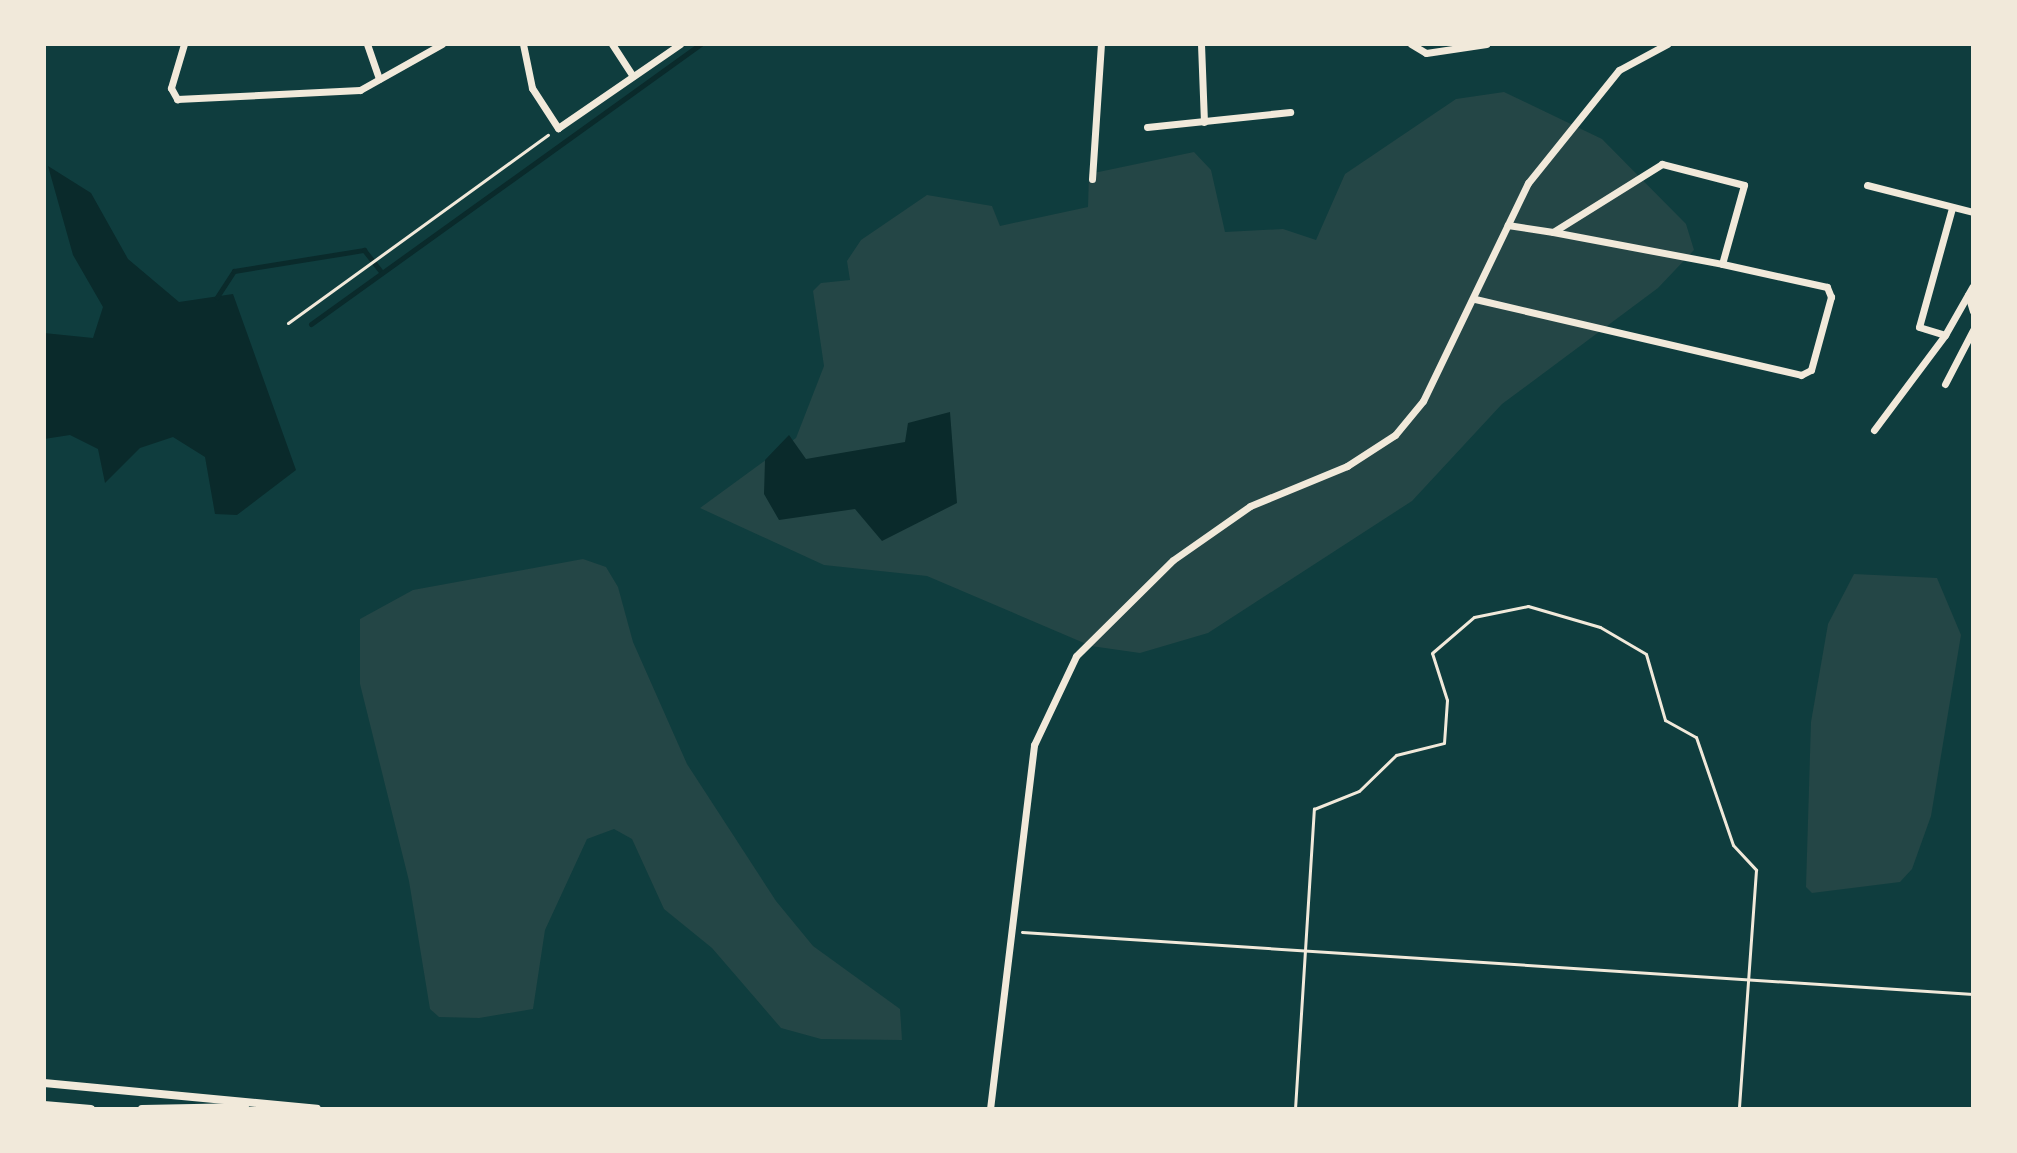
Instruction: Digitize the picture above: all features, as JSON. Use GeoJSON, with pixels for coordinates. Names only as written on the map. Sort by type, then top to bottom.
{"type":"FeatureCollection","features":[{"type":"Feature","properties":{"kind":"street"},"geometry":{"type":"LineString","coordinates":[[184,44],[171,88],[177,99],[360,90],[442,44]]}},
{"type":"Feature","properties":{"kind":"street"},"geometry":{"type":"LineString","coordinates":[[367,44],[379,79]]}},
{"type":"Feature","properties":{"kind":"street"},"geometry":{"type":"LineString","coordinates":[[523,44],[532,88],[558,128],[680,44]]}},
{"type":"Feature","properties":{"kind":"street"},"geometry":{"type":"LineString","coordinates":[[612,44],[633,76]]}},
{"type":"Feature","properties":{"kind":"street"},"geometry":{"type":"LineString","coordinates":[[1092,179],[1101,44]]}},
{"type":"Feature","properties":{"kind":"street"},"geometry":{"type":"LineString","coordinates":[[1201,44],[1204,122]]}},
{"type":"Feature","properties":{"kind":"street"},"geometry":{"type":"LineString","coordinates":[[1411,44],[1426,53],[1486,44]]}},
{"type":"Feature","properties":{"kind":"street"},"geometry":{"type":"LineString","coordinates":[[990,1109],[1034,745],[1076,656],[1173,560],[1250,506],[1347,466],[1395,435],[1423,401],[1475,299],[1528,183],[1589,100],[1619,70],[1667,44]]}},
{"type":"Feature","properties":{"kind":"street"},"geometry":{"type":"LineString","coordinates":[[1147,127],[1290,112]]}},
{"type":"Feature","properties":{"kind":"street"},"geometry":{"type":"LineString","coordinates":[[1553,232],[1662,164],[1744,185],[1722,264]]}},
{"type":"Feature","properties":{"kind":"street"},"geometry":{"type":"LineString","coordinates":[[1867,185],[1973,212]]}},
{"type":"Feature","properties":{"kind":"street"},"geometry":{"type":"LineString","coordinates":[[1945,335],[1919,327],[1952,208]]}},
{"type":"Feature","properties":{"kind":"street"},"geometry":{"type":"LineString","coordinates":[[1475,299],[1801,375],[1811,370],[1831,297],[1827,287],[1722,264],[1508,225]]}},
{"type":"Feature","properties":{"kind":"street"},"geometry":{"type":"LineString","coordinates":[[1874,430],[1945,335],[1973,286]]}},
{"type":"Feature","properties":{"kind":"street"},"geometry":{"type":"LineString","coordinates":[[1968,295],[1973,311]]}},
{"type":"Feature","properties":{"kind":"street"},"geometry":{"type":"LineString","coordinates":[[1945,384],[1973,330]]}},
{"type":"Feature","properties":{"kind":"street"},"geometry":{"type":"LineString","coordinates":[[44,1083],[317,1109]]}},
{"type":"Feature","properties":{"kind":"street"},"geometry":{"type":"LineString","coordinates":[[44,1105],[91,1109]]}},
{"type":"Feature","properties":{"kind":"street"},"geometry":{"type":"LineString","coordinates":[[142,1109],[302,1109]]}},
{"type":"Feature","properties":{"kind":"path"},"geometry":{"type":"LineString","coordinates":[[288,323],[558,128]]}},
{"type":"Feature","properties":{"kind":"path"},"geometry":{"type":"LineString","coordinates":[[1295,1109],[1314,809],[1359,791],[1396,755],[1444,743],[1447,700],[1432,653],[1474,617],[1528,606],[1600,627],[1646,654],[1665,720],[1696,737],[1733,845],[1756,870],[1739,1109]]}},
{"type":"Feature","properties":{"kind":"path"},"geometry":{"type":"LineString","coordinates":[[1010,931],[1973,994]]}},
{"type":"Feature","properties":{"kind":"shaded area"},"geometry":{"type":"Polygon","coordinates":[[[1504,92],[1602,139],[1686,224],[1694,250],[1658,288],[1502,404],[1412,501],[1208,633],[1140,653],[1091,646],[927,576],[824,565],[700,508],[796,438],[824,366],[813,291],[821,283],[850,280],[847,261],[861,240],[927,195],[992,206],[1000,226],[1088,207],[1089,174],[1194,152],[1211,170],[1225,232],[1283,229],[1316,240],[1345,174],[1456,99],[1504,92]]]}},
{"type":"Feature","properties":{"kind":"shaded area"},"geometry":{"type":"Polygon","coordinates":[[[48,166],[91,193],[128,259],[179,302],[233,294],[296,470],[237,515],[215,514],[205,457],[173,437],[140,448],[105,483],[98,449],[70,435],[44,439],[44,333],[93,338],[103,307],[73,255],[48,166]]]}},
{"type":"Feature","properties":{"kind":"shaded area"},"geometry":{"type":"Polygon","coordinates":[[[950,412],[957,503],[882,541],[855,509],[779,520],[764,494],[765,460],[789,435],[806,459],[905,442],[908,423],[950,412]]]}},
{"type":"Feature","properties":{"kind":"shaded area"},"geometry":{"type":"Polygon","coordinates":[[[583,559],[606,567],[618,587],[633,642],[687,764],[776,901],[813,946],[900,1009],[902,1040],[821,1039],[781,1028],[712,948],[664,909],[632,839],[614,829],[587,839],[545,930],[533,1009],[479,1018],[439,1017],[430,1009],[409,881],[360,684],[360,619],[413,590],[583,559]]]}},
{"type":"Feature","properties":{"kind":"shaded area"},"geometry":{"type":"Polygon","coordinates":[[[1854,574],[1937,578],[1961,635],[1931,816],[1912,869],[1900,882],[1812,893],[1806,887],[1811,722],[1828,624],[1854,574]]]}},
{"type":"Feature","properties":{"kind":"waterway"},"geometry":{"type":"LineString","coordinates":[[311,324],[701,44]]}},
{"type":"Feature","properties":{"kind":"waterway"},"geometry":{"type":"LineString","coordinates":[[217,297],[234,271],[364,250],[381,272]]}}]}
